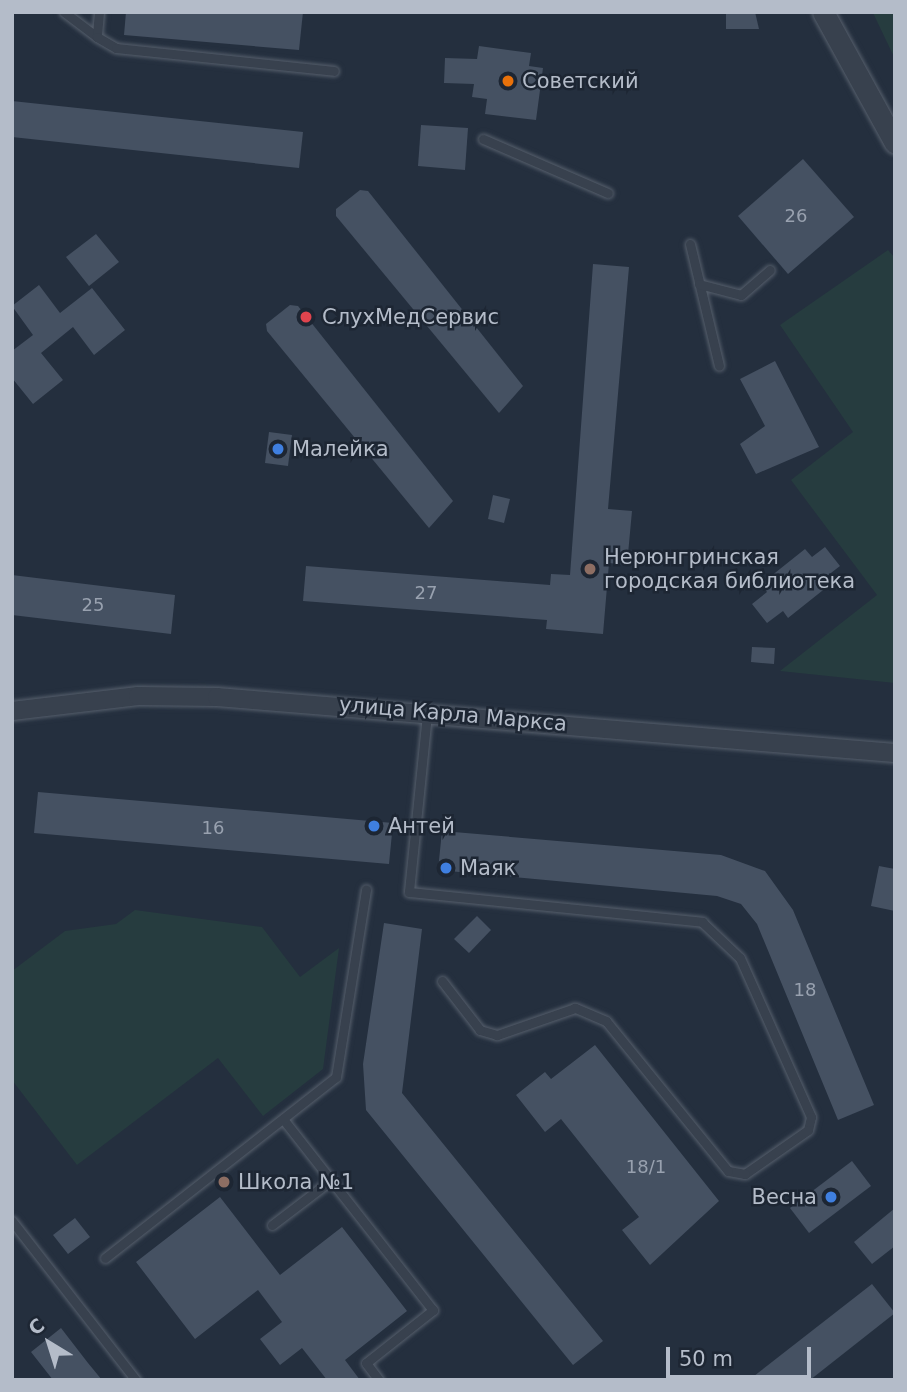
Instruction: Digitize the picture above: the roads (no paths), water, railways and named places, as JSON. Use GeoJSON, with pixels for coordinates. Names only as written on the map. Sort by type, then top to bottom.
{"type":"FeatureCollection","features":[{"type":"Feature","properties":{"kind":"street"},"geometry":{"type":"LineString","coordinates":[[823,12],[895,143]]}},
{"type":"Feature","properties":{"kind":"street","name":"улица Карла Маркса"},"geometry":{"type":"LineString","coordinates":[[12,711],[138,696],[428,711],[895,754]]}},
{"type":"Feature","properties":{"kind":"lane"},"geometry":{"type":"LineString","coordinates":[[64,12],[116,48],[334,71]]}},
{"type":"Feature","properties":{"kind":"lane"},"geometry":{"type":"LineString","coordinates":[[97,37],[99,12]]}},
{"type":"Feature","properties":{"kind":"lane"},"geometry":{"type":"LineString","coordinates":[[483,139],[608,194]]}},
{"type":"Feature","properties":{"kind":"lane"},"geometry":{"type":"LineString","coordinates":[[690,244],[719,366]]}},
{"type":"Feature","properties":{"kind":"lane"},"geometry":{"type":"LineString","coordinates":[[699,284],[741,295],[770,270]]}},
{"type":"Feature","properties":{"kind":"lane"},"geometry":{"type":"LineString","coordinates":[[428,711],[409,892],[702,922],[740,958],[811,1117],[808,1130],[745,1174],[728,1171],[606,1021],[575,1008],[497,1035],[480,1030],[442,981]]}},
{"type":"Feature","properties":{"kind":"lane"},"geometry":{"type":"LineString","coordinates":[[105,1258],[337,1077],[366,889]]}},
{"type":"Feature","properties":{"kind":"lane"},"geometry":{"type":"LineString","coordinates":[[283,1119],[433,1310],[366,1363],[379,1380]]}},
{"type":"Feature","properties":{"kind":"lane"},"geometry":{"type":"LineString","coordinates":[[272,1225],[331,1180]]}},
{"type":"Feature","properties":{"kind":"lane"},"geometry":{"type":"LineString","coordinates":[[12,1221],[136,1380]]}},
{"type":"Feature","properties":{"kind":"place","name":"Советский"},"geometry":{"type":"Point","coordinates":[508,81]}},
{"type":"Feature","properties":{"kind":"place","name":"СлухМедСервис"},"geometry":{"type":"Point","coordinates":[306,317]}},
{"type":"Feature","properties":{"kind":"place","name":"Малейка"},"geometry":{"type":"Point","coordinates":[278,449]}},
{"type":"Feature","properties":{"kind":"place","name":"Нерюнгринская городская библиотека"},"geometry":{"type":"Point","coordinates":[590,569]}},
{"type":"Feature","properties":{"kind":"place","name":"Антей"},"geometry":{"type":"Point","coordinates":[374,826]}},
{"type":"Feature","properties":{"kind":"place","name":"Маяк"},"geometry":{"type":"Point","coordinates":[446,868]}},
{"type":"Feature","properties":{"kind":"place","name":"Школа №1"},"geometry":{"type":"Point","coordinates":[224,1182]}},
{"type":"Feature","properties":{"kind":"place","name":"Весна"},"geometry":{"type":"Point","coordinates":[831,1197]}}]}
